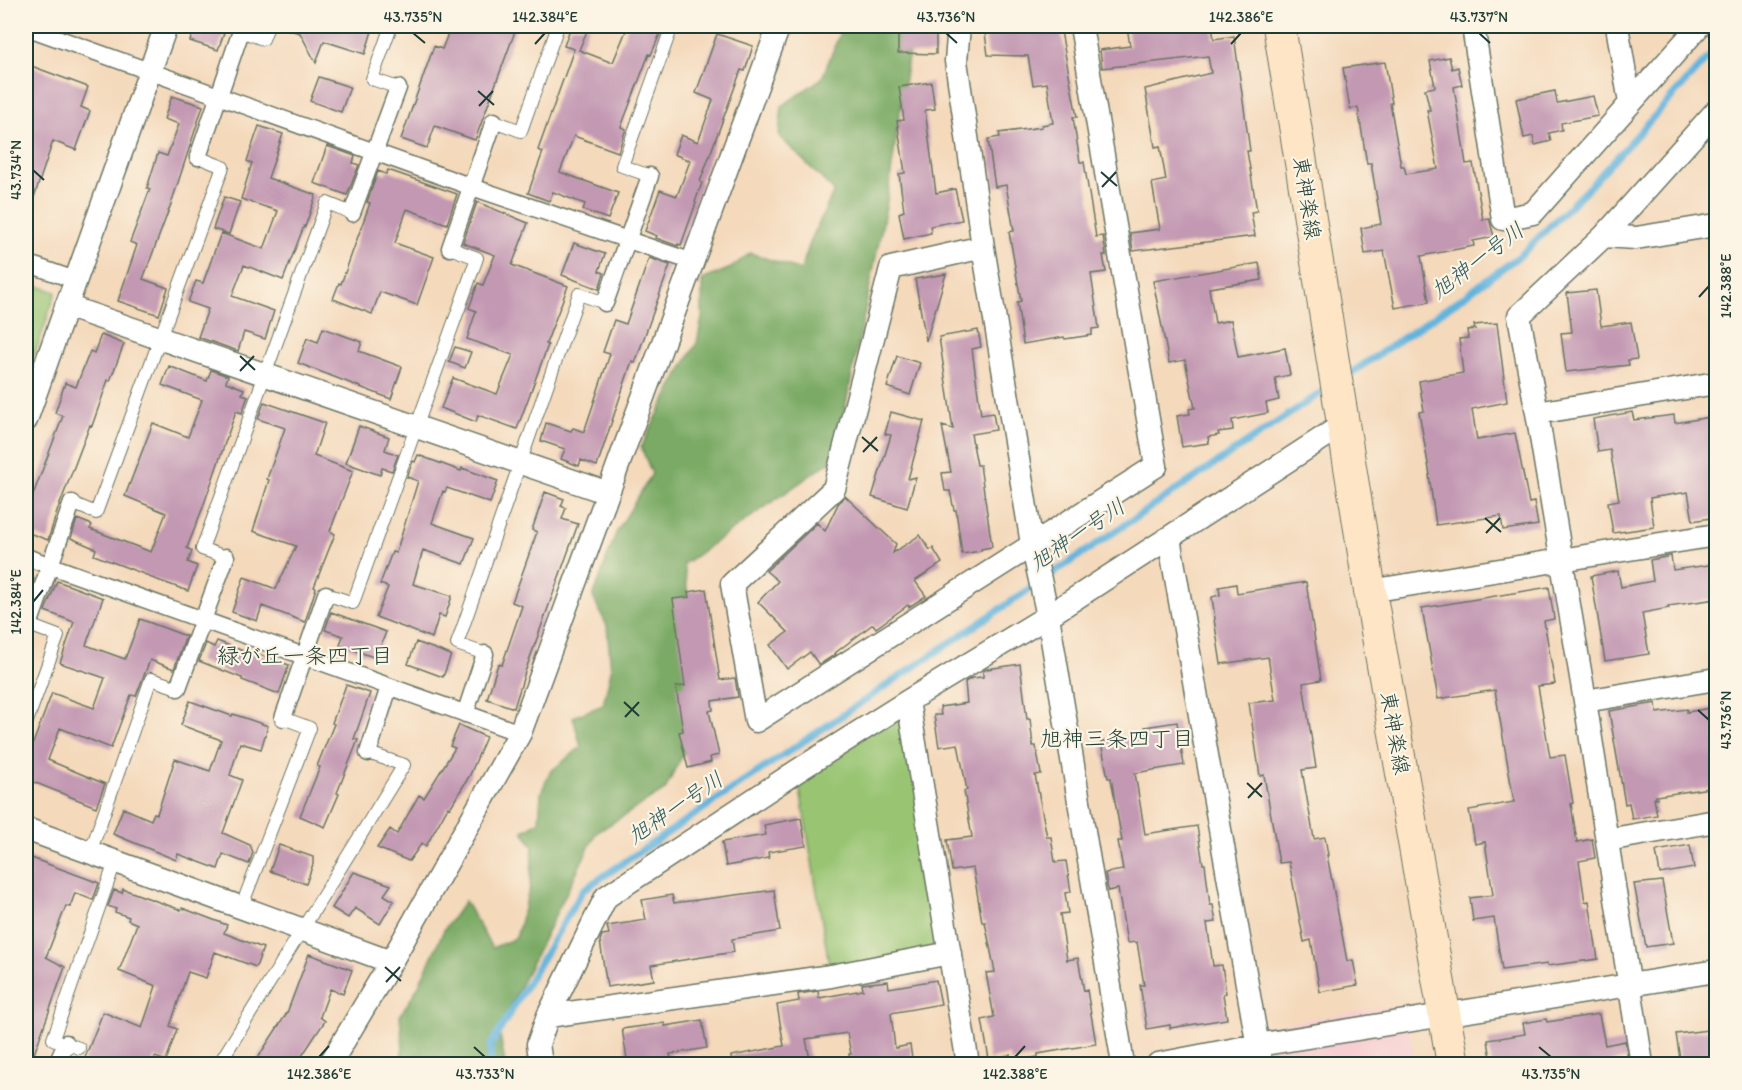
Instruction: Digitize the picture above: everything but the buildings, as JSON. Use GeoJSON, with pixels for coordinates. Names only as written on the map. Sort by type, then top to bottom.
{"type":"FeatureCollection","features":[{"type":"Feature","properties":{"kind":"main road","name":"東神楽線"},"geometry":{"type":"LineString","coordinates":[[1278,26],[1370,591],[1453,1065]]}},
{"type":"Feature","properties":{"kind":"street"},"geometry":{"type":"LineString","coordinates":[[26,420],[166,26]]}},
{"type":"Feature","properties":{"kind":"street"},"geometry":{"type":"LineString","coordinates":[[330,1065],[520,733],[779,26]]}},
{"type":"Feature","properties":{"kind":"street"},"geometry":{"type":"LineString","coordinates":[[959,26],[956,61],[983,247],[1034,553],[1048,616],[1123,1065]]}},
{"type":"Feature","properties":{"kind":"street"},"geometry":{"type":"LineString","coordinates":[[983,247],[891,268],[834,489],[732,584],[756,721],[1034,553],[1156,466],[1081,26]]}},
{"type":"Feature","properties":{"kind":"street"},"geometry":{"type":"LineString","coordinates":[[1473,26],[1503,219],[1533,213],[1699,26]]}},
{"type":"Feature","properties":{"kind":"street"},"geometry":{"type":"LineString","coordinates":[[1617,26],[1630,103]]}},
{"type":"Feature","properties":{"kind":"street"},"geometry":{"type":"LineString","coordinates":[[26,27],[472,187],[693,262]]}},
{"type":"Feature","properties":{"kind":"street"},"geometry":{"type":"LineString","coordinates":[[198,157],[241,31]]}},
{"type":"Feature","properties":{"kind":"street"},"geometry":{"type":"LineString","coordinates":[[352,213],[398,88]]}},
{"type":"Feature","properties":{"kind":"street"},"geometry":{"type":"LineString","coordinates":[[1642,1065],[1586,701],[1519,316],[1604,236],[1716,111]]}},
{"type":"Feature","properties":{"kind":"street"},"geometry":{"type":"LineString","coordinates":[[450,248],[494,121]]}},
{"type":"Feature","properties":{"kind":"street"},"geometry":{"type":"LineString","coordinates":[[605,303],[650,176]]}},
{"type":"Feature","properties":{"kind":"street"},"geometry":{"type":"LineString","coordinates":[[1604,236],[1636,238],[1716,225]]}},
{"type":"Feature","properties":{"kind":"street"},"geometry":{"type":"LineString","coordinates":[[26,263],[75,280]]}},
{"type":"Feature","properties":{"kind":"street"},"geometry":{"type":"LineString","coordinates":[[66,306],[608,493]]}},
{"type":"Feature","properties":{"kind":"street"},"geometry":{"type":"LineString","coordinates":[[1537,412],[1716,382]]}},
{"type":"Feature","properties":{"kind":"street"},"geometry":{"type":"LineString","coordinates":[[542,1065],[538,1044],[548,1016],[606,897],[797,771],[1048,616],[1169,538],[1342,413]]}},
{"type":"Feature","properties":{"kind":"street"},"geometry":{"type":"LineString","coordinates":[[29,625],[72,503]]}},
{"type":"Feature","properties":{"kind":"street"},"geometry":{"type":"LineString","coordinates":[[1370,591],[1716,535]]}},
{"type":"Feature","properties":{"kind":"street"},"geometry":{"type":"LineString","coordinates":[[1169,538],[1259,1055]]}},
{"type":"Feature","properties":{"kind":"street"},"geometry":{"type":"LineString","coordinates":[[26,557],[520,733]]}},
{"type":"Feature","properties":{"kind":"street"},"geometry":{"type":"LineString","coordinates":[[178,688],[226,557]]}},
{"type":"Feature","properties":{"kind":"street"},"geometry":{"type":"LineString","coordinates":[[283,718],[326,594]]}},
{"type":"Feature","properties":{"kind":"street"},"geometry":{"type":"LineString","coordinates":[[465,714],[484,654]]}},
{"type":"Feature","properties":{"kind":"street"},"geometry":{"type":"LineString","coordinates":[[1586,701],[1716,679]]}},
{"type":"Feature","properties":{"kind":"street"},"geometry":{"type":"LineString","coordinates":[[368,753],[389,687]]}},
{"type":"Feature","properties":{"kind":"street"},"geometry":{"type":"LineString","coordinates":[[908,701],[968,1065]]}},
{"type":"Feature","properties":{"kind":"street"},"geometry":{"type":"LineString","coordinates":[[1607,840],[1716,821]]}},
{"type":"Feature","properties":{"kind":"street"},"geometry":{"type":"LineString","coordinates":[[26,829],[391,962]]}},
{"type":"Feature","properties":{"kind":"street"},"geometry":{"type":"LineString","coordinates":[[548,1016],[831,976],[950,953]]}},
{"type":"Feature","properties":{"kind":"street"},"geometry":{"type":"LineString","coordinates":[[1158,1065],[1259,1055],[1445,1015],[1716,971]]}},
{"type":"Feature","properties":{"kind":"street"},"geometry":{"type":"LineString","coordinates":[[57,1065],[72,1046]]}},
{"type":"Feature","properties":{"kind":"lane"},"geometry":{"type":"LineString","coordinates":[[241,31],[263,39],[268,26]]}},
{"type":"Feature","properties":{"kind":"lane"},"geometry":{"type":"LineString","coordinates":[[391,26],[372,79],[398,88]]}},
{"type":"Feature","properties":{"kind":"lane"},"geometry":{"type":"LineString","coordinates":[[494,121],[521,131],[558,26]]}},
{"type":"Feature","properties":{"kind":"lane"},"geometry":{"type":"LineString","coordinates":[[650,176],[622,166],[672,26]]}},
{"type":"Feature","properties":{"kind":"lane"},"geometry":{"type":"LineString","coordinates":[[72,503],[96,513],[161,338],[223,167],[198,157]]}},
{"type":"Feature","properties":{"kind":"lane"},"geometry":{"type":"LineString","coordinates":[[226,557],[202,549],[327,203],[352,213]]}},
{"type":"Feature","properties":{"kind":"lane"},"geometry":{"type":"LineString","coordinates":[[326,594],[353,603],[477,258],[450,248]]}},
{"type":"Feature","properties":{"kind":"lane"},"geometry":{"type":"LineString","coordinates":[[484,654],[457,644],[579,294],[605,303]]}},
{"type":"Feature","properties":{"kind":"lane"},"geometry":{"type":"LineString","coordinates":[[26,724],[58,636],[29,625]]}},
{"type":"Feature","properties":{"kind":"lane"},"geometry":{"type":"LineString","coordinates":[[90,852],[152,679],[178,688]]}},
{"type":"Feature","properties":{"kind":"lane"},"geometry":{"type":"LineString","coordinates":[[241,908],[310,728],[283,718]]}},
{"type":"Feature","properties":{"kind":"lane"},"geometry":{"type":"LineString","coordinates":[[219,1065],[404,765],[368,753]]}},
{"type":"Feature","properties":{"kind":"lane"},"geometry":{"type":"LineString","coordinates":[[72,1046],[53,1039],[115,862]]}},
{"type":"Feature","properties":{"kind":"shaded area"},"geometry":{"type":"Polygon","coordinates":[[[1405,1004],[1415,1064],[1247,1064],[1241,1030],[1405,1004]]]}},
{"type":"Feature","properties":{"kind":"green space"},"geometry":{"type":"Polygon","coordinates":[[[841,26],[911,26],[886,207],[835,458],[684,564],[700,698],[692,736],[665,790],[596,833],[499,1029],[505,1064],[398,1064],[403,1049],[400,1016],[418,987],[444,930],[465,901],[492,948],[516,938],[530,887],[533,846],[523,831],[539,822],[541,793],[550,772],[581,747],[573,717],[603,705],[611,671],[607,626],[593,597],[616,533],[652,474],[641,447],[697,343],[702,318],[702,280],[731,268],[750,253],[801,270],[811,240],[834,191],[779,136],[782,106],[822,78],[841,26]]]}},
{"type":"Feature","properties":{"kind":"green space"},"geometry":{"type":"Polygon","coordinates":[[[26,282],[56,292],[26,380],[26,282]]]}},
{"type":"Feature","properties":{"kind":"green space"},"geometry":{"type":"Polygon","coordinates":[[[908,701],[950,953],[831,976],[797,771],[908,701]]]}},
{"type":"Feature","properties":{"kind":"waterway","name":"旭神一号川"},"geometry":{"type":"LineString","coordinates":[[1345,377],[1459,300],[1522,254],[1590,186],[1716,49]]}},
{"type":"Feature","properties":{"kind":"waterway","name":"旭神一号川"},"geometry":{"type":"LineString","coordinates":[[490,1064],[491,1045],[583,890],[1328,388]]}},
{"type":"Feature","properties":{"kind":"district","name":"緑が丘一条四丁目"},"geometry":{"type":"Point","coordinates":[305,655]}},
{"type":"Feature","properties":{"kind":"district","name":"旭神三条四丁目"},"geometry":{"type":"Point","coordinates":[1117,738]}}]}
